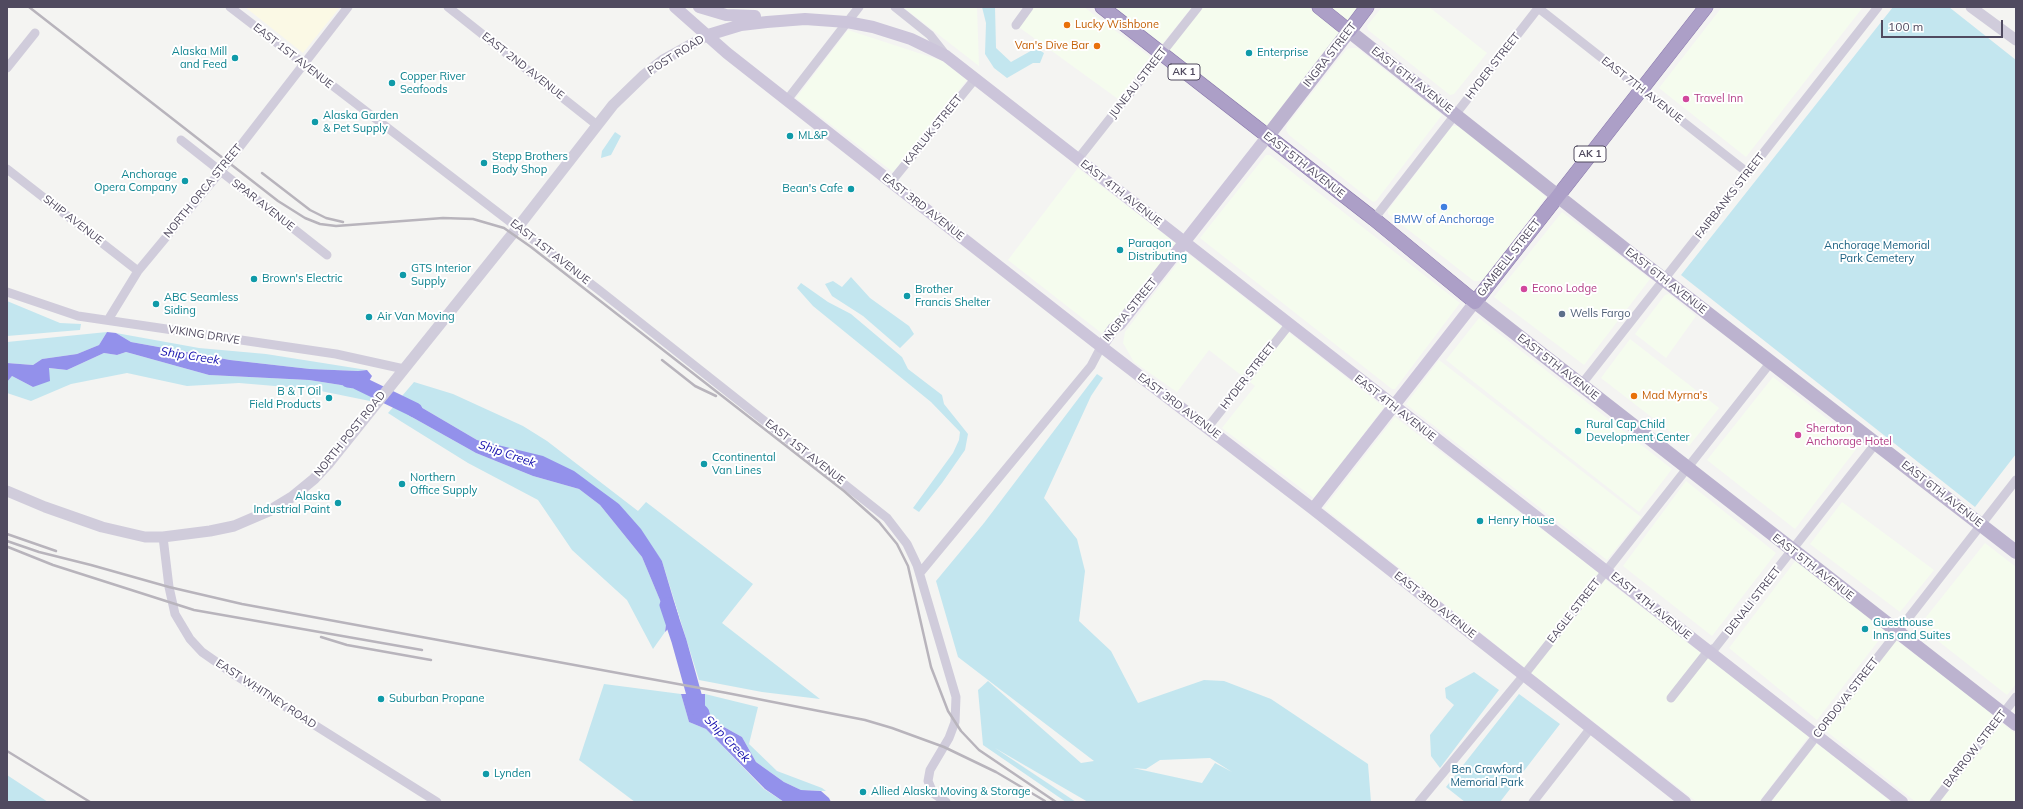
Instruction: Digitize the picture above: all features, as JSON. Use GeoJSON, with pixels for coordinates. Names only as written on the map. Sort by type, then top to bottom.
{"type":"FeatureCollection","features":[{"type":"Feature","properties":{"kind":"highway","name":"EAST 5TH AVENUE"},"geometry":{"type":"LineString","coordinates":[[1102,7],[1374,219],[1475,302]]}},
{"type":"Feature","properties":{"kind":"highway","name":"EAST 6TH AVENUE"},"geometry":{"type":"LineString","coordinates":[[1319,7],[1349,30]]}},
{"type":"Feature","properties":{"kind":"highway","name":"INGRA STREET"},"geometry":{"type":"LineString","coordinates":[[1349,30],[1367,7]]}},
{"type":"Feature","properties":{"kind":"highway","name":"GAMBELL STREET"},"geometry":{"type":"LineString","coordinates":[[1475,302],[1706,7]]}},
{"type":"Feature","properties":{"kind":"main road","name":"EAST 3RD AVENUE"},"geometry":{"type":"LineString","coordinates":[[676,7],[787,100],[891,182],[1101,347],[1314,509],[1590,729],[1685,802]]}},
{"type":"Feature","properties":{"kind":"main road"},"geometry":{"type":"LineString","coordinates":[[700,7],[726,16],[807,15],[847,22]]}},
{"type":"Feature","properties":{"kind":"main road","name":"POST ROAD"},"geometry":{"type":"LineString","coordinates":[[708,35],[741,25],[783,21],[806,19],[847,22],[873,27],[911,39],[946,56]]}},
{"type":"Feature","properties":{"kind":"main road","name":"EAST 6TH AVENUE"},"geometry":{"type":"LineString","coordinates":[[1349,30],[1665,280],[1982,524],[2016,552]]}},
{"type":"Feature","properties":{"kind":"main road","name":"INGRA STREET"},"geometry":{"type":"LineString","coordinates":[[1101,347],[1113,329],[1120,324],[1184,243],[1349,30]]}},
{"type":"Feature","properties":{"kind":"main road","name":"EAST 4TH AVENUE"},"geometry":{"type":"LineString","coordinates":[[946,56],[1393,406],[1817,734],[1902,802]]}},
{"type":"Feature","properties":{"kind":"main road","name":"EAST 5TH AVENUE"},"geometry":{"type":"LineString","coordinates":[[1475,302],[1792,551],[2016,724]]}},
{"type":"Feature","properties":{"kind":"main road","name":"GAMBELL STREET"},"geometry":{"type":"LineString","coordinates":[[1314,509],[1475,302]]}},
{"type":"Feature","properties":{"kind":"main road"},"geometry":{"type":"LineString","coordinates":[[1120,324],[1113,344],[1114,348],[1124,357],[1128,367]]}},
{"type":"Feature","properties":{"kind":"street","name":"EAST 1ST AVENUE"},"geometry":{"type":"LineString","coordinates":[[230,7],[518,227],[868,501],[887,518],[913,555],[920,573],[954,689],[957,705],[955,722],[928,776],[929,787],[933,793],[945,802]]}},
{"type":"Feature","properties":{"kind":"street","name":"NORTH ORCA STREET"},"geometry":{"type":"LineString","coordinates":[[108,320],[138,271],[221,171],[348,7]]}},
{"type":"Feature","properties":{"kind":"street","name":"EAST 2ND AVENUE"},"geometry":{"type":"LineString","coordinates":[[448,7],[597,125]]}},
{"type":"Feature","properties":{"kind":"street"},"geometry":{"type":"LineString","coordinates":[[787,100],[859,7]]}},
{"type":"Feature","properties":{"kind":"street","name":"EAST 4TH AVENUE"},"geometry":{"type":"LineString","coordinates":[[895,7],[930,35],[946,56]]}},
{"type":"Feature","properties":{"kind":"street"},"geometry":{"type":"LineString","coordinates":[[1016,24],[1030,7]]}},
{"type":"Feature","properties":{"kind":"street","name":"JUNEAU STREET"},"geometry":{"type":"LineString","coordinates":[[1078,159],[1198,7]]}},
{"type":"Feature","properties":{"kind":"street","name":"EAST 7TH AVENUE"},"geometry":{"type":"LineString","coordinates":[[1538,7],[1748,173]]}},
{"type":"Feature","properties":{"kind":"street","name":"HYDER STREET"},"geometry":{"type":"LineString","coordinates":[[1374,219],[1538,7]]}},
{"type":"Feature","properties":{"kind":"street","name":"FAIRBANKS STREET"},"geometry":{"type":"LineString","coordinates":[[1581,385],[1878,7]]}},
{"type":"Feature","properties":{"kind":"street"},"geometry":{"type":"LineString","coordinates":[[1971,7],[2016,40]]}},
{"type":"Feature","properties":{"kind":"street"},"geometry":{"type":"LineString","coordinates":[[7,68],[35,33]]}},
{"type":"Feature","properties":{"kind":"street","name":"POST ROAD"},"geometry":{"type":"LineString","coordinates":[[518,227],[626,90],[663,60],[708,35]]}},
{"type":"Feature","properties":{"kind":"street","name":"KARLUK STREET"},"geometry":{"type":"LineString","coordinates":[[891,182],[975,78]]}},
{"type":"Feature","properties":{"kind":"street","name":"SPAR AVENUE"},"geometry":{"type":"LineString","coordinates":[[181,140],[326,255]]}},
{"type":"Feature","properties":{"kind":"street","name":"SHIP AVENUE"},"geometry":{"type":"LineString","coordinates":[[7,169],[138,271]]}},
{"type":"Feature","properties":{"kind":"street","name":"NORTH POST ROAD"},"geometry":{"type":"LineString","coordinates":[[7,491],[57,512],[102,527],[145,536],[163,537],[210,531],[234,526],[286,501],[314,479],[518,227]]}},
{"type":"Feature","properties":{"kind":"street","name":"VIKING DRIVE"},"geometry":{"type":"LineString","coordinates":[[7,292],[78,316],[336,354],[404,369]]}},
{"type":"Feature","properties":{"kind":"street","name":"HYDER STREET"},"geometry":{"type":"LineString","coordinates":[[1208,428],[1289,325]]}},
{"type":"Feature","properties":{"kind":"street","name":"INGRA STREET"},"geometry":{"type":"LineString","coordinates":[[920,573],[1091,366],[1101,347]]}},
{"type":"Feature","properties":{"kind":"street","name":"EAGLE STREET"},"geometry":{"type":"LineString","coordinates":[[1419,802],[1524,675],[1686,467],[1771,362]]}},
{"type":"Feature","properties":{"kind":"street","name":"DENALI STREET"},"geometry":{"type":"LineString","coordinates":[[1671,698],[1708,651],[1715,648],[1876,443]]}},
{"type":"Feature","properties":{"kind":"street","name":"CORDOVA STREET"},"geometry":{"type":"LineString","coordinates":[[1765,802],[2016,480]]}},
{"type":"Feature","properties":{"kind":"street","name":"EAST WHITNEY ROAD"},"geometry":{"type":"LineString","coordinates":[[163,537],[169,587],[176,614],[190,639],[202,652],[235,675],[437,802]]}},
{"type":"Feature","properties":{"kind":"street","name":"BARROW STREET"},"geometry":{"type":"LineString","coordinates":[[1934,802],[2016,697]]}},
{"type":"Feature","properties":{"kind":"street"},"geometry":{"type":"LineString","coordinates":[[1533,802],[1590,729]]}},
{"type":"Feature","properties":{"kind":"shaded area"},"geometry":{"type":"Polygon","coordinates":[[[245,7],[340,7],[303,53],[245,7]]]}},
{"type":"Feature","properties":{"kind":"shaded area"},"geometry":{"type":"Polygon","coordinates":[[[903,7],[977,7],[979,66],[903,7]]]}},
{"type":"Feature","properties":{"kind":"shaded area"},"geometry":{"type":"Polygon","coordinates":[[[1029,7],[1084,7],[1150,57],[1118,99],[1016,25],[1029,7]]]}},
{"type":"Feature","properties":{"kind":"shaded area"},"geometry":{"type":"Polygon","coordinates":[[[1114,7],[1192,7],[1162,44],[1114,7]]]}},
{"type":"Feature","properties":{"kind":"shaded area"},"geometry":{"type":"Polygon","coordinates":[[[1203,7],[1308,7],[1340,32],[1266,127],[1168,51],[1203,7]]]}},
{"type":"Feature","properties":{"kind":"shaded area"},"geometry":{"type":"Polygon","coordinates":[[[1330,7],[1360,7],[1349,22],[1330,7]]]}},
{"type":"Feature","properties":{"kind":"shaded area"},"geometry":{"type":"Polygon","coordinates":[[[1382,7],[1429,7],[1487,53],[1454,94],[1450,95],[1368,30],[1367,26],[1382,7]]]}},
{"type":"Feature","properties":{"kind":"shaded area"},"geometry":{"type":"Polygon","coordinates":[[[1722,7],[1863,7],[1746,157],[1659,88],[1722,7]]]}},
{"type":"Feature","properties":{"kind":"shaded area"},"geometry":{"type":"Polygon","coordinates":[[[848,30],[943,61],[967,80],[893,172],[796,98],[848,30]]]}},
{"type":"Feature","properties":{"kind":"shaded area"},"geometry":{"type":"Polygon","coordinates":[[[1357,48],[1442,115],[1376,201],[1373,202],[1289,135],[1286,130],[1287,125],[1342,55],[1347,49],[1357,48]]]}},
{"type":"Feature","properties":{"kind":"shaded area"},"geometry":{"type":"Polygon","coordinates":[[[1452,126],[1461,126],[1546,197],[1484,280],[1479,281],[1474,281],[1388,214],[1388,210],[1452,126]]]}},
{"type":"Feature","properties":{"kind":"shaded area"},"geometry":{"type":"Polygon","coordinates":[[[1266,155],[1270,155],[1460,303],[1395,389],[1392,389],[1200,238],[1266,155]]]}},
{"type":"Feature","properties":{"kind":"shaded area"},"geometry":{"type":"Polygon","coordinates":[[[1078,168],[1177,244],[1104,335],[1008,260],[1078,168]]]}},
{"type":"Feature","properties":{"kind":"shaded area"},"geometry":{"type":"Polygon","coordinates":[[[1562,212],[1650,279],[1584,365],[1494,297],[1562,212]]]}},
{"type":"Feature","properties":{"kind":"shaded area"},"geometry":{"type":"Polygon","coordinates":[[[1186,252],[1384,407],[1315,499],[1222,428],[1255,386],[1209,350],[1177,392],[1134,362],[1123,343],[1125,332],[1186,252]]]}},
{"type":"Feature","properties":{"kind":"shaded area"},"geometry":{"type":"Polygon","coordinates":[[[1669,294],[1696,316],[1666,358],[1635,334],[1665,295],[1669,294]]]}},
{"type":"Feature","properties":{"kind":"shaded area"},"geometry":{"type":"Polygon","coordinates":[[[1479,318],[1672,469],[1639,512],[1446,360],[1479,318]]]}},
{"type":"Feature","properties":{"kind":"shaded area"},"geometry":{"type":"Polygon","coordinates":[[[1630,339],[1719,408],[1689,446],[1601,378],[1630,339]]]}},
{"type":"Feature","properties":{"kind":"shaded area"},"geometry":{"type":"Polygon","coordinates":[[[1439,360],[1641,517],[1607,560],[1406,404],[1439,360]]]}},
{"type":"Feature","properties":{"kind":"shaded area"},"geometry":{"type":"Polygon","coordinates":[[[1773,377],[1860,444],[1795,529],[1707,460],[1773,377]]]}},
{"type":"Feature","properties":{"kind":"shaded area"},"geometry":{"type":"Polygon","coordinates":[[[1395,417],[1599,573],[1525,668],[1324,508],[1395,417]]]}},
{"type":"Feature","properties":{"kind":"shaded area"},"geometry":{"type":"Polygon","coordinates":[[[1686,481],[1776,553],[1712,636],[1623,566],[1686,481]]]}},
{"type":"Feature","properties":{"kind":"shaded area"},"geometry":{"type":"Polygon","coordinates":[[[1842,502],[1934,570],[1900,612],[1810,544],[1842,502]]]}},
{"type":"Feature","properties":{"kind":"shaded area"},"geometry":{"type":"Polygon","coordinates":[[[1985,543],[2016,567],[2016,684],[2007,695],[1919,626],[1985,543]]]}},
{"type":"Feature","properties":{"kind":"shaded area"},"geometry":{"type":"Polygon","coordinates":[[[1796,560],[1886,631],[1817,720],[1729,648],[1796,560]]]}},
{"type":"Feature","properties":{"kind":"shaded area"},"geometry":{"type":"Polygon","coordinates":[[[1605,579],[1809,736],[1759,802],[1697,802],[1531,673],[1605,579]]]}},
{"type":"Feature","properties":{"kind":"shaded area"},"geometry":{"type":"Polygon","coordinates":[[[1896,640],[1995,716],[1929,802],[1916,802],[1826,731],[1896,640]]]}},
{"type":"Feature","properties":{"kind":"shaded area"},"geometry":{"type":"Polygon","coordinates":[[[2002,723],[2016,734],[2016,802],[1939,802],[2002,723]]]}},
{"type":"Feature","properties":{"kind":"shaded area"},"geometry":{"type":"Polygon","coordinates":[[[1817,743],[1891,802],[1771,802],[1817,743]]]}},
{"type":"Feature","properties":{"kind":"green space"},"geometry":{"type":"Polygon","coordinates":[[[982,7],[995,7],[996,48],[1011,62],[1036,48],[1044,53],[1040,63],[1033,63],[1007,78],[994,68],[985,54],[986,23],[982,7]]]}},
{"type":"Feature","properties":{"kind":"green space","name":"Anchorage Memorial Park Cemetery"},"geometry":{"type":"Polygon","coordinates":[[[1893,7],[1949,7],[2016,60],[2016,454],[1975,507],[1681,275],[1893,7]]]}},
{"type":"Feature","properties":{"kind":"green space"},"geometry":{"type":"Polygon","coordinates":[[[615,132],[621,136],[611,155],[601,158],[602,151],[615,132]]]}},
{"type":"Feature","properties":{"kind":"green space"},"geometry":{"type":"Polygon","coordinates":[[[851,277],[870,298],[909,326],[914,334],[900,348],[863,316],[832,296],[825,284],[833,281],[842,287],[851,277]]]}},
{"type":"Feature","properties":{"kind":"green space"},"geometry":{"type":"Polygon","coordinates":[[[801,283],[828,302],[851,314],[902,357],[908,369],[942,395],[944,404],[968,434],[965,450],[919,512],[913,508],[953,453],[959,440],[960,432],[931,402],[813,306],[797,288],[801,283]]]}},
{"type":"Feature","properties":{"kind":"green space"},"geometry":{"type":"Polygon","coordinates":[[[7,301],[60,323],[81,324],[80,330],[7,336],[7,301]]]}},
{"type":"Feature","properties":{"kind":"green space"},"geometry":{"type":"Polygon","coordinates":[[[107,332],[99,345],[77,354],[42,359],[33,365],[7,363],[7,342],[107,332]]]}},
{"type":"Feature","properties":{"kind":"green space"},"geometry":{"type":"Polygon","coordinates":[[[116,333],[199,348],[266,354],[367,370],[310,369],[230,360],[131,342],[116,333]]]}},
{"type":"Feature","properties":{"kind":"green space"},"geometry":{"type":"Polygon","coordinates":[[[126,352],[209,375],[309,380],[360,388],[374,397],[370,401],[311,389],[239,383],[187,386],[127,373],[71,384],[31,401],[7,393],[7,382],[12,376],[33,387],[49,368],[67,370],[104,353],[117,355],[126,352]]]}},
{"type":"Feature","properties":{"kind":"green space"},"geometry":{"type":"Polygon","coordinates":[[[1097,374],[1103,378],[1091,396],[1044,498],[1077,539],[1085,571],[1079,621],[1111,651],[1138,703],[1204,680],[1224,681],[1271,699],[1368,764],[1371,802],[1088,802],[995,748],[1076,802],[1066,802],[983,745],[978,690],[988,681],[1081,763],[1094,761],[958,657],[936,581],[984,523],[1097,374]],[[1210,758],[1160,760],[1146,769],[1133,768],[1202,783],[1215,763],[1232,772],[1210,758]]]}},
{"type":"Feature","properties":{"kind":"green space"},"geometry":{"type":"Polygon","coordinates":[[[414,382],[453,394],[523,426],[547,441],[638,511],[646,502],[753,584],[722,623],[820,699],[762,692],[699,680],[662,561],[619,504],[508,449],[477,440],[402,396],[414,382]]]}},
{"type":"Feature","properties":{"kind":"green space"},"geometry":{"type":"Polygon","coordinates":[[[395,405],[410,416],[476,453],[533,476],[579,489],[600,505],[642,557],[667,617],[665,632],[653,649],[627,600],[572,550],[538,500],[468,463],[388,413],[395,405]]]}},
{"type":"Feature","properties":{"kind":"green space"},"geometry":{"type":"Polygon","coordinates":[[[1474,672],[1499,690],[1440,768],[1431,756],[1430,735],[1454,705],[1446,698],[1445,688],[1474,672]]]}},
{"type":"Feature","properties":{"kind":"green space"},"geometry":{"type":"Polygon","coordinates":[[[604,684],[681,694],[689,722],[706,729],[764,789],[784,802],[635,802],[579,760],[604,684]]]}},
{"type":"Feature","properties":{"kind":"green space"},"geometry":{"type":"Polygon","coordinates":[[[705,694],[758,707],[749,744],[777,771],[822,788],[826,791],[801,790],[784,782],[756,762],[742,737],[715,722],[705,706],[705,694]]]}},
{"type":"Feature","properties":{"kind":"green space","name":"Ben Crawford Memorial Park"},"geometry":{"type":"Polygon","coordinates":[[[1519,694],[1560,724],[1500,802],[1465,802],[1446,787],[1519,694]]]}},
{"type":"Feature","properties":{"kind":"green space"},"geometry":{"type":"Polygon","coordinates":[[[7,775],[48,802],[7,802],[7,775]]]}},
{"type":"Feature","properties":{"kind":"water"},"geometry":{"type":"Polygon","coordinates":[[[107,332],[116,333],[131,342],[230,360],[310,369],[367,370],[372,376],[364,390],[360,388],[309,380],[209,375],[126,352],[117,355],[104,353],[67,370],[49,368],[50,381],[33,387],[12,376],[7,382],[7,363],[33,365],[42,359],[77,354],[99,345],[107,332]]]}},
{"type":"Feature","properties":{"kind":"water"},"geometry":{"type":"Polygon","coordinates":[[[402,396],[477,440],[543,456],[574,471],[619,504],[641,529],[662,561],[679,618],[665,632],[667,617],[642,557],[600,505],[579,489],[533,476],[476,453],[410,416],[395,405],[402,396]]]}},
{"type":"Feature","properties":{"kind":"water"},"geometry":{"type":"Polygon","coordinates":[[[681,694],[705,694],[705,706],[715,722],[742,737],[756,762],[784,782],[801,790],[821,791],[829,798],[831,802],[784,802],[765,789],[706,729],[689,722],[681,694]]]}},
{"type":"Feature","properties":{"kind":"waterway","name":"Ship Creek"},"geometry":{"type":"LineString","coordinates":[[348,380],[355,381],[415,410]]}},
{"type":"Feature","properties":{"kind":"waterway","name":"Ship Creek"},"geometry":{"type":"LineString","coordinates":[[667,605],[679,641],[698,709],[702,713]]}},
{"type":"Feature","properties":{"kind":"railway"},"geometry":{"type":"LineString","coordinates":[[29,7],[278,201],[305,218],[320,224],[336,226],[443,218],[473,219],[504,228],[531,247],[844,491],[879,522],[897,544],[908,566],[931,667],[948,711],[961,731],[979,750],[1056,802]]}},
{"type":"Feature","properties":{"kind":"railway"},"geometry":{"type":"LineString","coordinates":[[262,173],[310,210],[326,218],[343,222]]}},
{"type":"Feature","properties":{"kind":"railway"},"geometry":{"type":"LineString","coordinates":[[662,360],[695,386],[716,396]]}},
{"type":"Feature","properties":{"kind":"railway"},"geometry":{"type":"LineString","coordinates":[[7,534],[56,551]]}},
{"type":"Feature","properties":{"kind":"railway"},"geometry":{"type":"LineString","coordinates":[[7,541],[39,552],[169,587],[242,604],[727,693],[865,720],[944,747],[996,772],[1045,801]]}},
{"type":"Feature","properties":{"kind":"railway"},"geometry":{"type":"LineString","coordinates":[[8,547],[53,565],[194,610],[422,650]]}},
{"type":"Feature","properties":{"kind":"railway"},"geometry":{"type":"LineString","coordinates":[[321,637],[347,645],[431,660]]}},
{"type":"Feature","properties":{"kind":"railway"},"geometry":{"type":"LineString","coordinates":[[7,751],[90,802]]}},
{"type":"Feature","properties":{"kind":"place","name":"Lucky Wishbone"},"geometry":{"type":"Point","coordinates":[1067,25]}},
{"type":"Feature","properties":{"kind":"place","name":"Van's Dive Bar"},"geometry":{"type":"Point","coordinates":[1097,46]}},
{"type":"Feature","properties":{"kind":"place","name":"Enterprise"},"geometry":{"type":"Point","coordinates":[1249,53]}},
{"type":"Feature","properties":{"kind":"place","name":"Alaska Mill and Feed"},"geometry":{"type":"Point","coordinates":[235,58]}},
{"type":"Feature","properties":{"kind":"place","name":"Copper River Seafoods"},"geometry":{"type":"Point","coordinates":[392,83]}},
{"type":"Feature","properties":{"kind":"place","name":"Travel Inn"},"geometry":{"type":"Point","coordinates":[1686,99]}},
{"type":"Feature","properties":{"kind":"place","name":"Alaska Garden & Pet Supply"},"geometry":{"type":"Point","coordinates":[315,122]}},
{"type":"Feature","properties":{"kind":"place","name":"ML&P"},"geometry":{"type":"Point","coordinates":[790,136]}},
{"type":"Feature","properties":{"kind":"place","name":"Stepp Brothers Body Shop"},"geometry":{"type":"Point","coordinates":[484,163]}},
{"type":"Feature","properties":{"kind":"place","name":"Anchorage Opera Company"},"geometry":{"type":"Point","coordinates":[185,181]}},
{"type":"Feature","properties":{"kind":"place","name":"Bean's Cafe"},"geometry":{"type":"Point","coordinates":[851,189]}},
{"type":"Feature","properties":{"kind":"place","name":"BMW of Anchorage"},"geometry":{"type":"Point","coordinates":[1444,207]}},
{"type":"Feature","properties":{"kind":"place","name":"Paragon Distributing"},"geometry":{"type":"Point","coordinates":[1120,250]}},
{"type":"Feature","properties":{"kind":"place","name":"GTS Interior Supply"},"geometry":{"type":"Point","coordinates":[403,275]}},
{"type":"Feature","properties":{"kind":"place","name":"Brown's Electric"},"geometry":{"type":"Point","coordinates":[254,279]}},
{"type":"Feature","properties":{"kind":"place","name":"Econo Lodge"},"geometry":{"type":"Point","coordinates":[1524,289]}},
{"type":"Feature","properties":{"kind":"place","name":"Brother Francis Shelter"},"geometry":{"type":"Point","coordinates":[907,296]}},
{"type":"Feature","properties":{"kind":"place","name":"ABC Seamless Siding"},"geometry":{"type":"Point","coordinates":[156,304]}},
{"type":"Feature","properties":{"kind":"place","name":"Wells Fargo"},"geometry":{"type":"Point","coordinates":[1562,314]}},
{"type":"Feature","properties":{"kind":"place","name":"Air Van Moving"},"geometry":{"type":"Point","coordinates":[369,317]}},
{"type":"Feature","properties":{"kind":"place","name":"Mad Myrna's"},"geometry":{"type":"Point","coordinates":[1634,396]}},
{"type":"Feature","properties":{"kind":"place","name":"B & T Oil Field Products"},"geometry":{"type":"Point","coordinates":[329,398]}},
{"type":"Feature","properties":{"kind":"place","name":"Rural Cap Child Development Center"},"geometry":{"type":"Point","coordinates":[1578,431]}},
{"type":"Feature","properties":{"kind":"place","name":"Sheraton Anchorage Hotel"},"geometry":{"type":"Point","coordinates":[1798,435]}},
{"type":"Feature","properties":{"kind":"place","name":"Ccontinental Van Lines"},"geometry":{"type":"Point","coordinates":[704,464]}},
{"type":"Feature","properties":{"kind":"place","name":"Northern Office Supply"},"geometry":{"type":"Point","coordinates":[402,484]}},
{"type":"Feature","properties":{"kind":"place","name":"Alaska Industrial Paint"},"geometry":{"type":"Point","coordinates":[338,503]}},
{"type":"Feature","properties":{"kind":"place","name":"Henry House"},"geometry":{"type":"Point","coordinates":[1480,521]}},
{"type":"Feature","properties":{"kind":"place","name":"Guesthouse Inns and Suites"},"geometry":{"type":"Point","coordinates":[1865,629]}},
{"type":"Feature","properties":{"kind":"place","name":"Suburban Propane"},"geometry":{"type":"Point","coordinates":[381,699]}},
{"type":"Feature","properties":{"kind":"place","name":"Lynden"},"geometry":{"type":"Point","coordinates":[486,774]}},
{"type":"Feature","properties":{"kind":"place","name":"Allied Alaska Moving & Storage"},"geometry":{"type":"Point","coordinates":[863,792]}}]}
